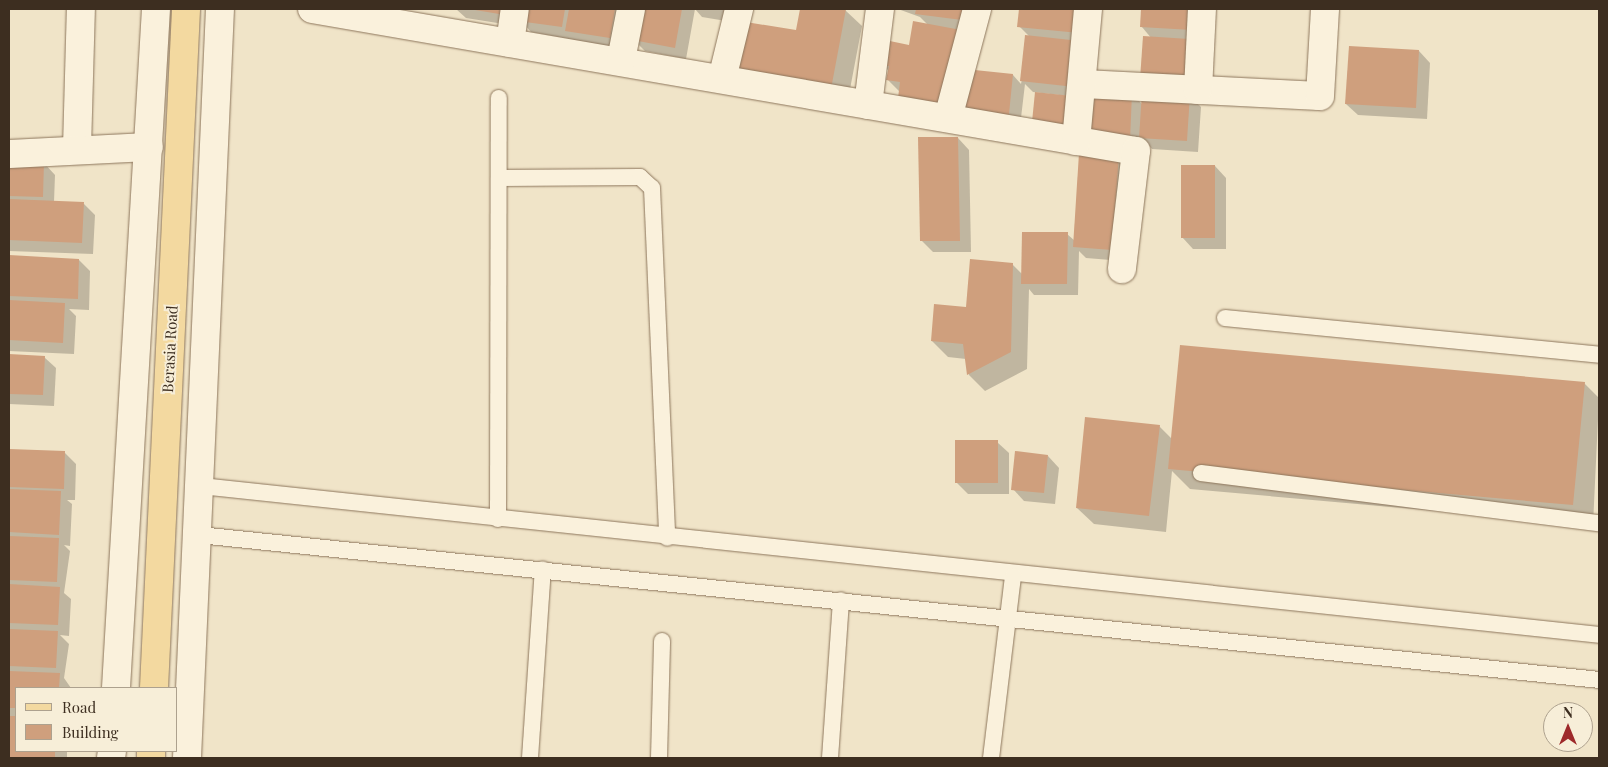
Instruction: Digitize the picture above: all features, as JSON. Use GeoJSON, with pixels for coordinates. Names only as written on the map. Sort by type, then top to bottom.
{"type":"FeatureCollection","features":[{"type":"Feature","properties":{"kind":"main road","name":"Berasia Road"},"geometry":{"type":"LineString","coordinates":[[154,687],[186,9]]}},
{"type":"Feature","properties":{"kind":"street"},"geometry":{"type":"LineString","coordinates":[[77,148],[81,9]]}},
{"type":"Feature","properties":{"kind":"street"},"geometry":{"type":"LineString","coordinates":[[116,687],[156,9]]}},
{"type":"Feature","properties":{"kind":"street"},"geometry":{"type":"LineString","coordinates":[[187,758],[199,535],[220,9]]}},
{"type":"Feature","properties":{"kind":"street"},"geometry":{"type":"LineString","coordinates":[[312,9],[384,14],[510,44],[621,60],[722,80],[1136,151],[1122,269]]}},
{"type":"Feature","properties":{"kind":"street"},"geometry":{"type":"LineString","coordinates":[[510,44],[515,9]]}},
{"type":"Feature","properties":{"kind":"street"},"geometry":{"type":"LineString","coordinates":[[621,60],[631,9]]}},
{"type":"Feature","properties":{"kind":"street"},"geometry":{"type":"LineString","coordinates":[[722,80],[738,9]]}},
{"type":"Feature","properties":{"kind":"street"},"geometry":{"type":"LineString","coordinates":[[868,105],[880,9]]}},
{"type":"Feature","properties":{"kind":"street"},"geometry":{"type":"LineString","coordinates":[[948,118],[977,9]]}},
{"type":"Feature","properties":{"kind":"street"},"geometry":{"type":"LineString","coordinates":[[1076,141],[1083,84],[1088,9]]}},
{"type":"Feature","properties":{"kind":"street"},"geometry":{"type":"LineString","coordinates":[[1198,90],[1202,9]]}},
{"type":"Feature","properties":{"kind":"street"},"geometry":{"type":"LineString","coordinates":[[1083,84],[1320,96],[1325,9]]}},
{"type":"Feature","properties":{"kind":"street"},"geometry":{"type":"LineString","coordinates":[[9,154],[77,148],[149,147]]}},
{"type":"Feature","properties":{"kind":"lane"},"geometry":{"type":"LineString","coordinates":[[498,519],[499,98]]}},
{"type":"Feature","properties":{"kind":"lane"},"geometry":{"type":"LineString","coordinates":[[500,178],[640,177],[652,188],[667,538]]}},
{"type":"Feature","properties":{"kind":"lane"},"geometry":{"type":"LineString","coordinates":[[1225,318],[1599,355]]}},
{"type":"Feature","properties":{"kind":"lane"},"geometry":{"type":"LineString","coordinates":[[1201,473],[1599,523]]}},
{"type":"Feature","properties":{"kind":"lane"},"geometry":{"type":"LineString","coordinates":[[201,486],[1013,576],[1599,636]]}},
{"type":"Feature","properties":{"kind":"lane"},"geometry":{"type":"LineString","coordinates":[[199,535],[543,569],[1599,680]]}},
{"type":"Feature","properties":{"kind":"lane"},"geometry":{"type":"LineString","coordinates":[[530,758],[543,569]]}},
{"type":"Feature","properties":{"kind":"lane"},"geometry":{"type":"LineString","coordinates":[[991,758],[1010,618],[1013,576]]}},
{"type":"Feature","properties":{"kind":"lane"},"geometry":{"type":"LineString","coordinates":[[830,758],[841,600]]}},
{"type":"Feature","properties":{"kind":"lane"},"geometry":{"type":"LineString","coordinates":[[660,758],[662,641]]}},
{"type":"Feature","properties":{"kind":"building"},"geometry":{"type":"Polygon","coordinates":[[[469,9],[512,9],[511,16],[469,9]]]}},
{"type":"Feature","properties":{"kind":"building"},"geometry":{"type":"Polygon","coordinates":[[[520,9],[565,9],[562,27],[518,21],[520,9]]]}},
{"type":"Feature","properties":{"kind":"building"},"geometry":{"type":"Polygon","coordinates":[[[569,9],[615,9],[610,38],[565,31],[569,9]]]}},
{"type":"Feature","properties":{"kind":"building"},"geometry":{"type":"Polygon","coordinates":[[[638,9],[682,9],[675,48],[633,40],[638,9]]]}},
{"type":"Feature","properties":{"kind":"building"},"geometry":{"type":"Polygon","coordinates":[[[800,9],[846,9],[831,89],[737,71],[746,22],[796,30],[800,9]]]}},
{"type":"Feature","properties":{"kind":"building"},"geometry":{"type":"Polygon","coordinates":[[[916,9],[963,9],[962,20],[915,14],[916,9]]]}},
{"type":"Feature","properties":{"kind":"building"},"geometry":{"type":"Polygon","coordinates":[[[1019,9],[1081,9],[1079,33],[1017,27],[1019,9]]]}},
{"type":"Feature","properties":{"kind":"building"},"geometry":{"type":"Polygon","coordinates":[[[1141,9],[1193,9],[1192,30],[1140,27],[1141,9]]]}},
{"type":"Feature","properties":{"kind":"building"},"geometry":{"type":"Polygon","coordinates":[[[913,21],[961,30],[947,106],[898,98],[900,82],[886,80],[889,66],[881,64],[885,40],[909,45],[913,21]]]}},
{"type":"Feature","properties":{"kind":"building"},"geometry":{"type":"Polygon","coordinates":[[[1025,35],[1080,41],[1075,87],[1020,81],[1025,35]]]}},
{"type":"Feature","properties":{"kind":"building"},"geometry":{"type":"Polygon","coordinates":[[[1143,36],[1189,39],[1186,82],[1140,79],[1143,36]]]}},
{"type":"Feature","properties":{"kind":"building"},"geometry":{"type":"Polygon","coordinates":[[[1349,46],[1419,50],[1416,108],[1345,104],[1349,46]]]}},
{"type":"Feature","properties":{"kind":"building"},"geometry":{"type":"Polygon","coordinates":[[[965,69],[1013,74],[1008,124],[960,119],[965,69]]]}},
{"type":"Feature","properties":{"kind":"building"},"geometry":{"type":"Polygon","coordinates":[[[1089,90],[1132,93],[1130,141],[1086,138],[1089,90]]]}},
{"type":"Feature","properties":{"kind":"building"},"geometry":{"type":"Polygon","coordinates":[[[1035,92],[1072,96],[1068,136],[1031,132],[1035,92]]]}},
{"type":"Feature","properties":{"kind":"building"},"geometry":{"type":"Polygon","coordinates":[[[1142,92],[1190,94],[1187,141],[1139,138],[1142,92]]]}},
{"type":"Feature","properties":{"kind":"building"},"geometry":{"type":"Polygon","coordinates":[[[918,137],[958,137],[960,241],[920,241],[918,137]]]}},
{"type":"Feature","properties":{"kind":"building"},"geometry":{"type":"Polygon","coordinates":[[[1079,153],[1119,155],[1112,250],[1073,247],[1079,153]]]}},
{"type":"Feature","properties":{"kind":"building"},"geometry":{"type":"Polygon","coordinates":[[[9,160],[44,162],[43,197],[9,196],[9,160]]]}},
{"type":"Feature","properties":{"kind":"building"},"geometry":{"type":"Polygon","coordinates":[[[1181,165],[1215,165],[1215,238],[1181,238],[1181,165]]]}},
{"type":"Feature","properties":{"kind":"building"},"geometry":{"type":"Polygon","coordinates":[[[9,199],[84,202],[82,243],[9,240],[9,199]]]}},
{"type":"Feature","properties":{"kind":"building"},"geometry":{"type":"Polygon","coordinates":[[[1022,232],[1068,232],[1067,284],[1021,284],[1022,232]]]}},
{"type":"Feature","properties":{"kind":"building"},"geometry":{"type":"Polygon","coordinates":[[[9,255],[79,259],[78,299],[9,296],[9,255]]]}},
{"type":"Feature","properties":{"kind":"building"},"geometry":{"type":"Polygon","coordinates":[[[970,259],[1013,263],[1011,352],[967,375],[963,344],[931,341],[934,304],[966,307],[970,259]]]}},
{"type":"Feature","properties":{"kind":"building"},"geometry":{"type":"Polygon","coordinates":[[[9,300],[65,303],[63,343],[9,340],[9,300]]]}},
{"type":"Feature","properties":{"kind":"building"},"geometry":{"type":"Polygon","coordinates":[[[1180,345],[1585,382],[1573,505],[1168,469],[1180,345]]]}},
{"type":"Feature","properties":{"kind":"building"},"geometry":{"type":"Polygon","coordinates":[[[9,354],[45,356],[43,395],[9,394],[9,354]]]}},
{"type":"Feature","properties":{"kind":"building"},"geometry":{"type":"Polygon","coordinates":[[[1085,417],[1160,425],[1149,516],[1076,508],[1085,417]]]}},
{"type":"Feature","properties":{"kind":"building"},"geometry":{"type":"Polygon","coordinates":[[[955,440],[998,440],[998,483],[955,483],[955,440]]]}},
{"type":"Feature","properties":{"kind":"building"},"geometry":{"type":"Polygon","coordinates":[[[9,449],[65,451],[64,489],[9,487],[9,449]]]}},
{"type":"Feature","properties":{"kind":"building"},"geometry":{"type":"Polygon","coordinates":[[[1015,451],[1048,455],[1044,493],[1011,490],[1015,451]]]}},
{"type":"Feature","properties":{"kind":"building"},"geometry":{"type":"Polygon","coordinates":[[[9,489],[61,491],[59,535],[9,532],[9,489]]]}},
{"type":"Feature","properties":{"kind":"building"},"geometry":{"type":"Polygon","coordinates":[[[9,536],[59,538],[57,582],[9,580],[9,536]]]}},
{"type":"Feature","properties":{"kind":"building"},"geometry":{"type":"Polygon","coordinates":[[[9,584],[60,587],[58,625],[9,623],[9,584]]]}},
{"type":"Feature","properties":{"kind":"building"},"geometry":{"type":"Polygon","coordinates":[[[9,629],[58,631],[56,668],[9,666],[9,629]]]}},
{"type":"Feature","properties":{"kind":"building"},"geometry":{"type":"Polygon","coordinates":[[[9,671],[60,673],[59,687],[15,687],[15,708],[9,708],[9,671]]]}},
{"type":"Feature","properties":{"kind":"building"},"geometry":{"type":"Polygon","coordinates":[[[9,716],[15,716],[15,752],[55,752],[55,758],[9,758],[9,716]]]}}]}
